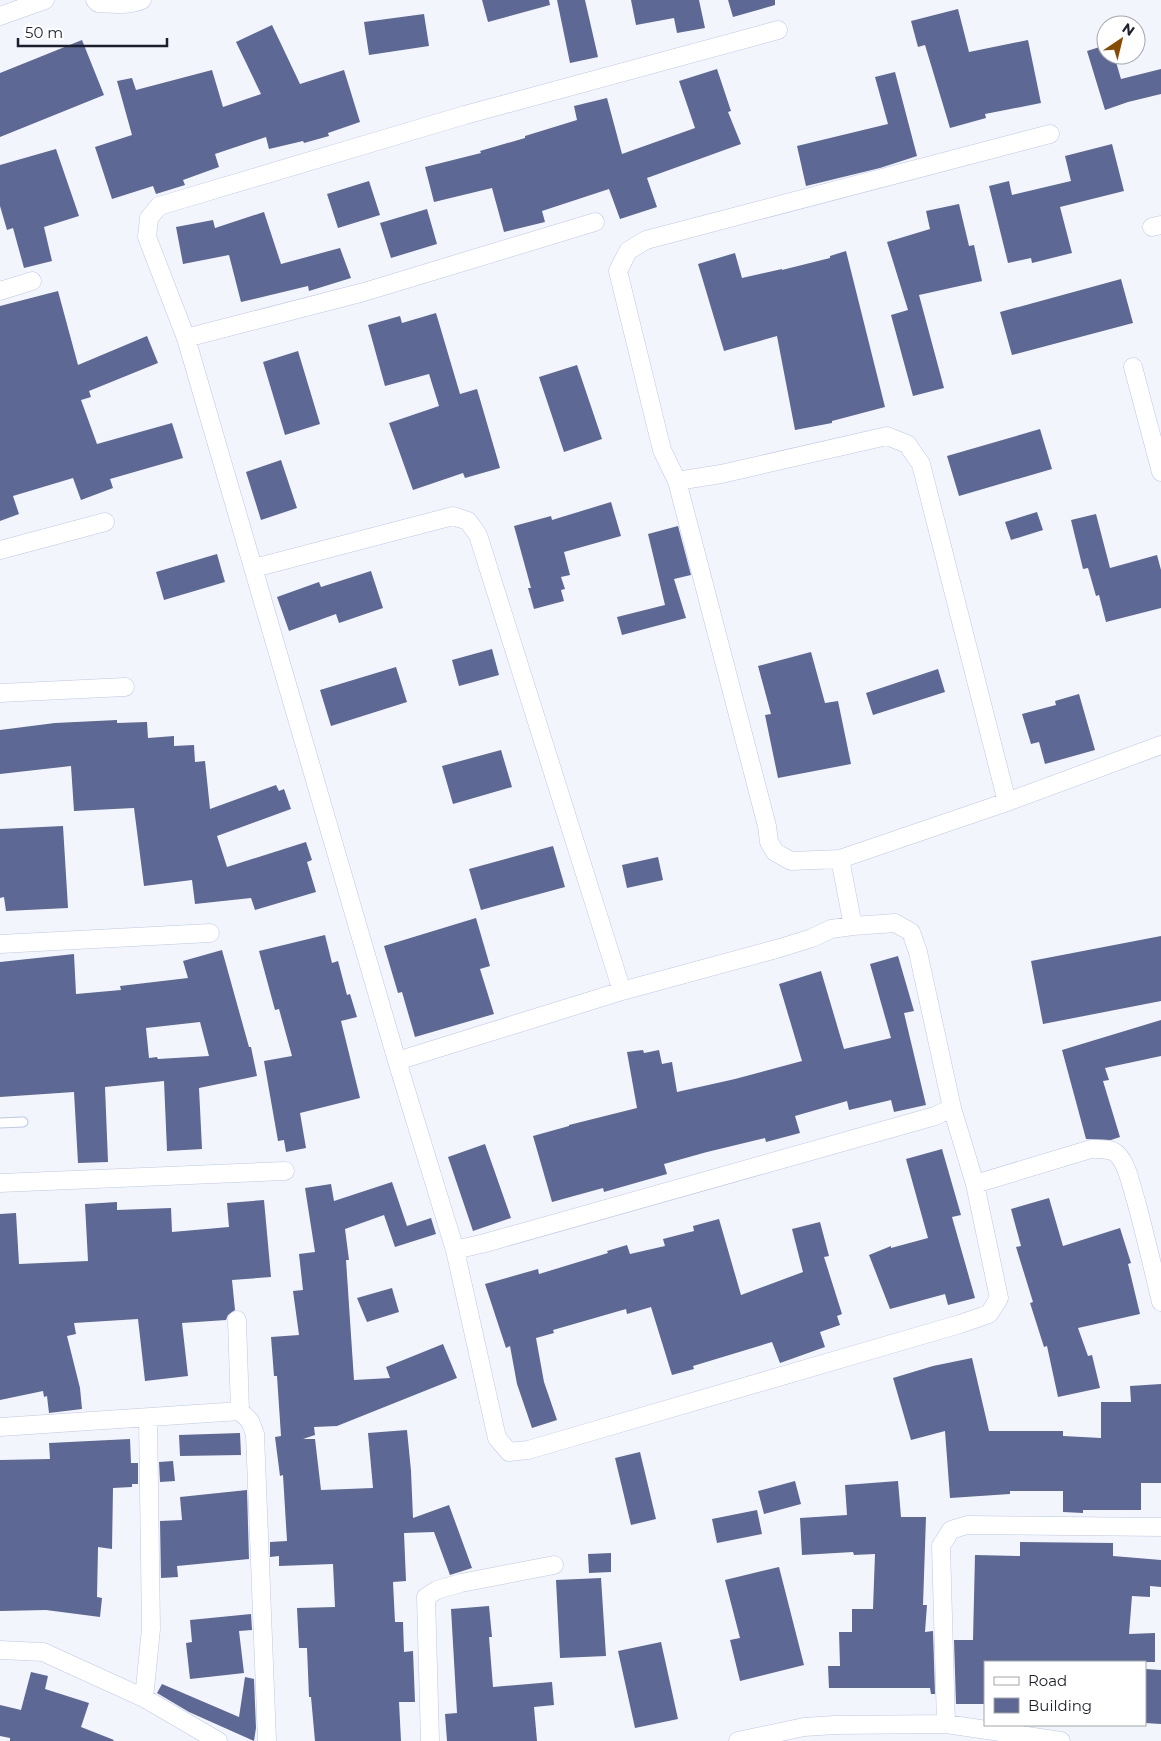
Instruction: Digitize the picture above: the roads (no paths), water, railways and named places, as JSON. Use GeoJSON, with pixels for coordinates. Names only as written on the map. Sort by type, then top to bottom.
{"type":"FeatureCollection","features":[{"type":"Feature","properties":{"kind":"street"},"geometry":{"type":"LineString","coordinates":[[0,16],[46,0]]}},
{"type":"Feature","properties":{"kind":"street"},"geometry":{"type":"LineString","coordinates":[[96,0],[98,3],[113,4],[133,4],[142,0]]}},
{"type":"Feature","properties":{"kind":"street"},"geometry":{"type":"LineString","coordinates":[[398,1061],[622,991],[780,948],[812,938],[831,929],[895,923],[911,932],[918,952],[952,1108],[975,1184],[999,1298],[989,1314],[960,1324],[528,1450],[508,1452],[497,1438],[455,1250],[446,1227],[186,338],[147,237],[149,218],[160,206],[465,114],[778,30]]}},
{"type":"Feature","properties":{"kind":"street"},"geometry":{"type":"LineString","coordinates":[[1050,134],[646,240],[628,251],[618,271],[662,450],[677,481],[767,826],[769,842],[775,852],[791,861],[840,859],[1007,802],[1161,745]]}},
{"type":"Feature","properties":{"kind":"street"},"geometry":{"type":"LineString","coordinates":[[186,338],[364,292],[595,222]]}},
{"type":"Feature","properties":{"kind":"street"},"geometry":{"type":"LineString","coordinates":[[0,291],[32,281]]}},
{"type":"Feature","properties":{"kind":"street"},"geometry":{"type":"LineString","coordinates":[[1134,367],[1161,472]]}},
{"type":"Feature","properties":{"kind":"street"},"geometry":{"type":"LineString","coordinates":[[677,481],[721,474],[887,436],[907,444],[921,464],[1007,802]]}},
{"type":"Feature","properties":{"kind":"street"},"geometry":{"type":"LineString","coordinates":[[254,568],[453,516],[468,521],[478,535],[622,991]]}},
{"type":"Feature","properties":{"kind":"street"},"geometry":{"type":"LineString","coordinates":[[0,550],[104,522]]}},
{"type":"Feature","properties":{"kind":"street"},"geometry":{"type":"LineString","coordinates":[[0,693],[125,687]]}},
{"type":"Feature","properties":{"kind":"street"},"geometry":{"type":"LineString","coordinates":[[840,859],[853,926]]}},
{"type":"Feature","properties":{"kind":"street"},"geometry":{"type":"LineString","coordinates":[[0,944],[210,933]]}},
{"type":"Feature","properties":{"kind":"street"},"geometry":{"type":"LineString","coordinates":[[455,1250],[935,1116],[952,1108]]}},
{"type":"Feature","properties":{"kind":"street"},"geometry":{"type":"LineString","coordinates":[[975,1184],[1091,1149],[1108,1150],[1116,1153],[1129,1177],[1154,1241],[1161,1302]]}},
{"type":"Feature","properties":{"kind":"street"},"geometry":{"type":"LineString","coordinates":[[0,1183],[285,1171]]}},
{"type":"Feature","properties":{"kind":"street"},"geometry":{"type":"LineString","coordinates":[[237,1320],[240,1411],[250,1421],[255,1434],[266,1741]]}},
{"type":"Feature","properties":{"kind":"street"},"geometry":{"type":"LineString","coordinates":[[0,1427],[240,1411]]}},
{"type":"Feature","properties":{"kind":"street"},"geometry":{"type":"LineString","coordinates":[[144,1698],[151,1629],[148,1418]]}},
{"type":"Feature","properties":{"kind":"street"},"geometry":{"type":"LineString","coordinates":[[946,1724],[941,1546],[951,1530],[967,1525],[1161,1527]]}},
{"type":"Feature","properties":{"kind":"street"},"geometry":{"type":"LineString","coordinates":[[430,1741],[426,1597],[438,1590],[461,1583],[554,1565]]}},
{"type":"Feature","properties":{"kind":"street"},"geometry":{"type":"LineString","coordinates":[[0,1650],[42,1652],[144,1698],[218,1741]]}},
{"type":"Feature","properties":{"kind":"street"},"geometry":{"type":"LineString","coordinates":[[738,1741],[804,1727],[946,1724],[1025,1738],[1061,1741]]}},
{"type":"Feature","properties":{"kind":"lane"},"geometry":{"type":"LineString","coordinates":[[0,1123],[23,1122]]}}]}
